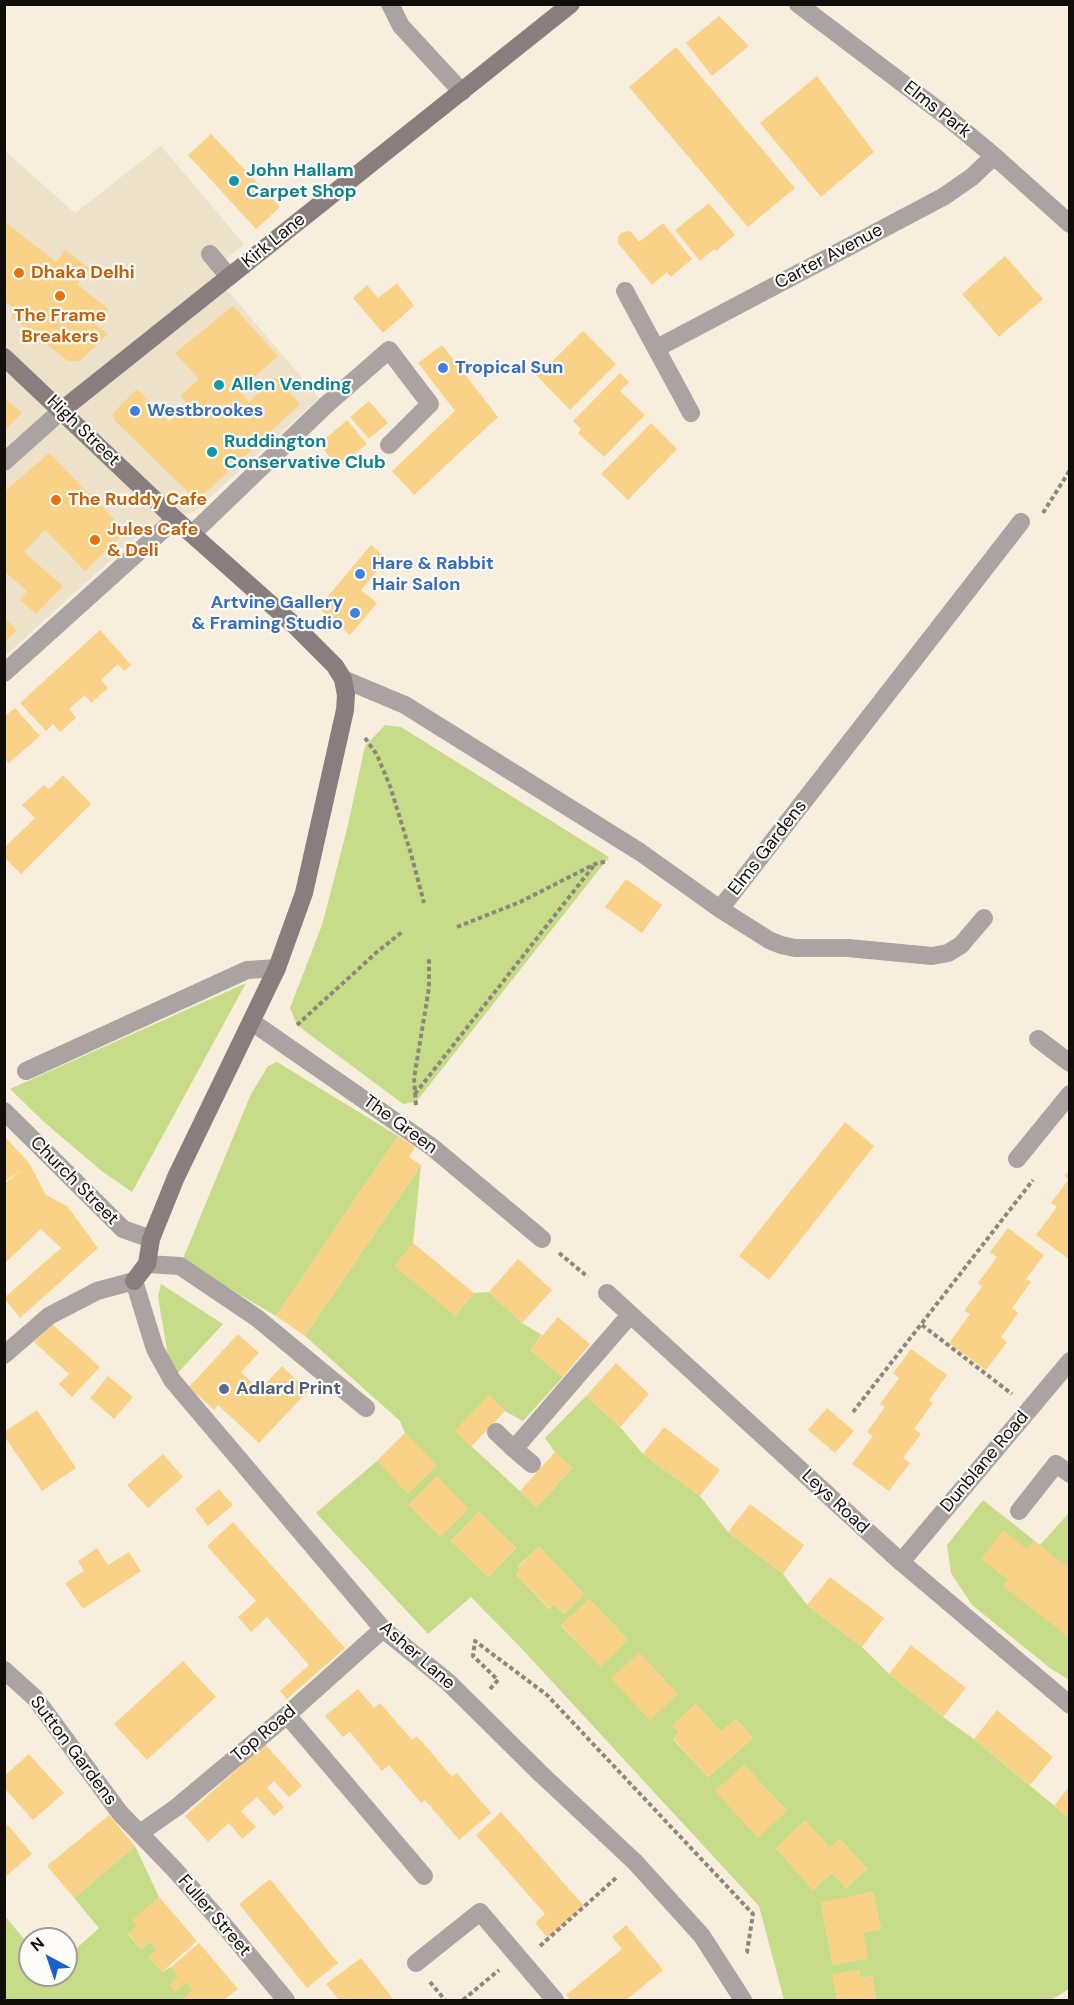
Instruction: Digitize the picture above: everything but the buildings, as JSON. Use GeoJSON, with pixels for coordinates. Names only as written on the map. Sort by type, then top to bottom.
{"type":"FeatureCollection","features":[{"type":"Feature","properties":{"kind":"street"},"geometry":{"type":"LineString","coordinates":[[390,4],[401,26],[462,92]]}},
{"type":"Feature","properties":{"kind":"street","name":"Kirk Lane"},"geometry":{"type":"LineString","coordinates":[[62,410],[572,4]]}},
{"type":"Feature","properties":{"kind":"street","name":"Elms Park"},"geometry":{"type":"LineString","coordinates":[[798,4],[946,116],[1070,224]]}},
{"type":"Feature","properties":{"kind":"street","name":"Carter Avenue"},"geometry":{"type":"LineString","coordinates":[[657,348],[943,197],[972,177],[994,156]]}},
{"type":"Feature","properties":{"kind":"street"},"geometry":{"type":"LineString","coordinates":[[210,254],[229,277]]}},
{"type":"Feature","properties":{"kind":"street"},"geometry":{"type":"LineString","coordinates":[[625,291],[692,413]]}},
{"type":"Feature","properties":{"kind":"street"},"geometry":{"type":"LineString","coordinates":[[192,534],[326,405],[389,350],[430,404],[388,445]]}},
{"type":"Feature","properties":{"kind":"street","name":"High Street"},"geometry":{"type":"LineString","coordinates":[[4,357],[175,519],[301,633],[335,666],[343,679]]}},
{"type":"Feature","properties":{"kind":"street"},"geometry":{"type":"LineString","coordinates":[[4,462],[62,410]]}},
{"type":"Feature","properties":{"kind":"street"},"geometry":{"type":"LineString","coordinates":[[4,673],[175,519]]}},
{"type":"Feature","properties":{"kind":"street","name":"Elms Gardens"},"geometry":{"type":"LineString","coordinates":[[343,679],[405,705],[640,852],[720,909],[1021,522]]}},
{"type":"Feature","properties":{"kind":"street"},"geometry":{"type":"LineString","coordinates":[[4,1355],[48,1316],[97,1291],[134,1281],[147,1264],[151,1239],[176,1177],[277,968],[304,893],[344,714],[346,695],[343,679]]}},
{"type":"Feature","properties":{"kind":"street"},"geometry":{"type":"LineString","coordinates":[[720,909],[769,940],[788,947],[848,948],[932,956],[948,953],[961,945],[984,918]]}},
{"type":"Feature","properties":{"kind":"street"},"geometry":{"type":"LineString","coordinates":[[26,1071],[247,970],[277,968]]}},
{"type":"Feature","properties":{"kind":"street","name":"The Green"},"geometry":{"type":"LineString","coordinates":[[252,1022],[419,1138],[542,1239]]}},
{"type":"Feature","properties":{"kind":"street"},"geometry":{"type":"LineString","coordinates":[[1038,1039],[1070,1063]]}},
{"type":"Feature","properties":{"kind":"street"},"geometry":{"type":"LineString","coordinates":[[1017,1159],[1070,1094]]}},
{"type":"Feature","properties":{"kind":"street","name":"Church Street"},"geometry":{"type":"LineString","coordinates":[[4,1111],[123,1229],[151,1239]]}},
{"type":"Feature","properties":{"kind":"street"},"geometry":{"type":"LineString","coordinates":[[147,1264],[180,1266],[257,1318],[366,1408]]}},
{"type":"Feature","properties":{"kind":"street","name":"Asher Lane"},"geometry":{"type":"LineString","coordinates":[[134,1281],[155,1349],[172,1380],[383,1629],[448,1682],[635,1862],[702,1936],[743,2001]]}},
{"type":"Feature","properties":{"kind":"street","name":"Leys Road"},"geometry":{"type":"LineString","coordinates":[[607,1293],[901,1562],[1070,1705]]}},
{"type":"Feature","properties":{"kind":"street"},"geometry":{"type":"LineString","coordinates":[[514,1449],[630,1315]]}},
{"type":"Feature","properties":{"kind":"street","name":"Dunblane Road"},"geometry":{"type":"LineString","coordinates":[[901,1562],[1070,1361]]}},
{"type":"Feature","properties":{"kind":"street"},"geometry":{"type":"LineString","coordinates":[[495,1432],[532,1464]]}},
{"type":"Feature","properties":{"kind":"street"},"geometry":{"type":"LineString","coordinates":[[1019,1511],[1056,1464],[1070,1474]]}},
{"type":"Feature","properties":{"kind":"street","name":"Top Road"},"geometry":{"type":"LineString","coordinates":[[140,1833],[170,1812],[287,1714],[383,1629]]}},
{"type":"Feature","properties":{"kind":"street","name":"Sutton Gardens"},"geometry":{"type":"LineString","coordinates":[[4,1670],[35,1698],[120,1813],[140,1833]]}},
{"type":"Feature","properties":{"kind":"street"},"geometry":{"type":"LineString","coordinates":[[287,1714],[423,1876]]}},
{"type":"Feature","properties":{"kind":"street","name":"Fuller Street"},"geometry":{"type":"LineString","coordinates":[[140,1833],[228,1930],[286,2001]]}},
{"type":"Feature","properties":{"kind":"street"},"geometry":{"type":"LineString","coordinates":[[416,1963],[480,1912],[555,2001]]}},
{"type":"Feature","properties":{"kind":"path"},"geometry":{"type":"LineString","coordinates":[[1021,522],[1036,524],[1070,470]]}},
{"type":"Feature","properties":{"kind":"path"},"geometry":{"type":"LineString","coordinates":[[344,714],[377,755],[390,786],[424,903]]}},
{"type":"Feature","properties":{"kind":"path"},"geometry":{"type":"LineString","coordinates":[[458,927],[520,902],[595,864],[640,852]]}},
{"type":"Feature","properties":{"kind":"path"},"geometry":{"type":"LineString","coordinates":[[415,1094],[595,864]]}},
{"type":"Feature","properties":{"kind":"path"},"geometry":{"type":"LineString","coordinates":[[273,1035],[297,1025],[402,932]]}},
{"type":"Feature","properties":{"kind":"path"},"geometry":{"type":"LineString","coordinates":[[419,1138],[414,1078],[429,988],[429,957]]}},
{"type":"Feature","properties":{"kind":"path"},"geometry":{"type":"LineString","coordinates":[[853,1412],[1034,1179]]}},
{"type":"Feature","properties":{"kind":"path"},"geometry":{"type":"LineString","coordinates":[[542,1239],[607,1293]]}},
{"type":"Feature","properties":{"kind":"path"},"geometry":{"type":"LineString","coordinates":[[922,1325],[1031,1408]]}},
{"type":"Feature","properties":{"kind":"path"},"geometry":{"type":"LineString","coordinates":[[473,1707],[498,1680],[473,1656],[476,1641],[547,1695],[753,1914],[747,1952],[726,1971]]}},
{"type":"Feature","properties":{"kind":"path"},"geometry":{"type":"LineString","coordinates":[[463,2001],[519,1960],[635,1862]]}},
{"type":"Feature","properties":{"kind":"shaded area"},"geometry":{"type":"Polygon","coordinates":[[[161,146],[244,244],[211,271],[319,398],[194,512],[146,528],[5,656],[5,151],[75,213],[161,146]]]}},
{"type":"Feature","properties":{"kind":"green space"},"geometry":{"type":"Polygon","coordinates":[[[385,725],[401,727],[609,857],[416,1102],[403,1104],[297,1025],[290,1008],[322,925],[347,829],[365,746],[385,725]]]}},
{"type":"Feature","properties":{"kind":"green space"},"geometry":{"type":"Polygon","coordinates":[[[246,983],[132,1192],[103,1172],[44,1122],[10,1089],[246,983]]]}},
{"type":"Feature","properties":{"kind":"green space"},"geometry":{"type":"Polygon","coordinates":[[[277,1062],[398,1136],[276,1316],[182,1261],[251,1094],[268,1066],[277,1062]]]}},
{"type":"Feature","properties":{"kind":"green space"},"geometry":{"type":"Polygon","coordinates":[[[421,1165],[413,1243],[455,1316],[474,1293],[489,1292],[522,1323],[542,1335],[530,1350],[563,1377],[523,1421],[505,1411],[489,1396],[455,1431],[537,1507],[572,1468],[555,1452],[545,1438],[586,1396],[620,1427],[643,1454],[700,1496],[728,1532],[783,1574],[807,1605],[862,1647],[889,1674],[974,1739],[1069,1818],[1069,1989],[1051,2000],[876,2000],[872,1976],[861,1978],[859,1970],[833,1975],[837,2000],[784,2000],[759,1906],[523,1650],[471,1597],[428,1634],[316,1513],[377,1461],[405,1433],[400,1421],[305,1336],[421,1165]],[[479,1512],[451,1541],[488,1577],[516,1548],[479,1512]],[[539,1547],[518,1566],[520,1570],[516,1574],[549,1609],[555,1605],[564,1614],[584,1594],[539,1547]],[[589,1599],[561,1626],[600,1666],[628,1640],[589,1599]],[[696,1704],[673,1725],[679,1733],[673,1739],[708,1777],[753,1738],[736,1719],[721,1732],[696,1704]],[[744,1765],[716,1791],[787,1811],[744,1765]],[[805,1821],[776,1848],[813,1890],[832,1873],[846,1888],[867,1869],[840,1839],[830,1848],[805,1821]],[[873,1892],[821,1903],[833,1965],[867,1958],[863,1933],[881,1929],[873,1892]]]}},
{"type":"Feature","properties":{"kind":"green space"},"geometry":{"type":"Polygon","coordinates":[[[161,1284],[223,1324],[175,1376],[169,1361],[158,1297],[161,1284]]]}},
{"type":"Feature","properties":{"kind":"green space"},"geometry":{"type":"Polygon","coordinates":[[[983,1500],[1040,1545],[1069,1513],[1069,1680],[1050,1668],[972,1605],[951,1573],[947,1545],[983,1500]]]}},
{"type":"Feature","properties":{"kind":"green space"},"geometry":{"type":"Polygon","coordinates":[[[135,1846],[159,1897],[128,1934],[141,1949],[150,1941],[157,1950],[149,1957],[162,1972],[171,1967],[179,1976],[175,1991],[186,1982],[193,1990],[183,2000],[5,2000],[4,1915],[18,1932],[18,1987],[78,1987],[78,1947],[99,1928],[74,1898],[135,1846]]]}},
{"type":"Feature","properties":{"kind":"place","name":"John Hallam Carpet Shop"},"geometry":{"type":"Point","coordinates":[234,181]}},
{"type":"Feature","properties":{"kind":"place","name":"Dhaka Delhi"},"geometry":{"type":"Point","coordinates":[19,273]}},
{"type":"Feature","properties":{"kind":"place","name":"The Frame Breakers"},"geometry":{"type":"Point","coordinates":[60,296]}},
{"type":"Feature","properties":{"kind":"place","name":"Tropical Sun"},"geometry":{"type":"Point","coordinates":[443,368]}},
{"type":"Feature","properties":{"kind":"place","name":"Allen Vending"},"geometry":{"type":"Point","coordinates":[219,385]}},
{"type":"Feature","properties":{"kind":"place","name":"Westbrookes"},"geometry":{"type":"Point","coordinates":[135,411]}},
{"type":"Feature","properties":{"kind":"place","name":"Ruddington Conservative Club"},"geometry":{"type":"Point","coordinates":[212,452]}},
{"type":"Feature","properties":{"kind":"place","name":"The Ruddy Cafe"},"geometry":{"type":"Point","coordinates":[56,500]}},
{"type":"Feature","properties":{"kind":"place","name":"Jules Cafe & Deli"},"geometry":{"type":"Point","coordinates":[95,540]}},
{"type":"Feature","properties":{"kind":"place","name":"Hare & Rabbit Hair Salon"},"geometry":{"type":"Point","coordinates":[360,574]}},
{"type":"Feature","properties":{"kind":"place","name":"Artvine Gallery & Framing Studio"},"geometry":{"type":"Point","coordinates":[355,613]}},
{"type":"Feature","properties":{"kind":"place","name":"Adlard Print"},"geometry":{"type":"Point","coordinates":[224,1389]}}]}
